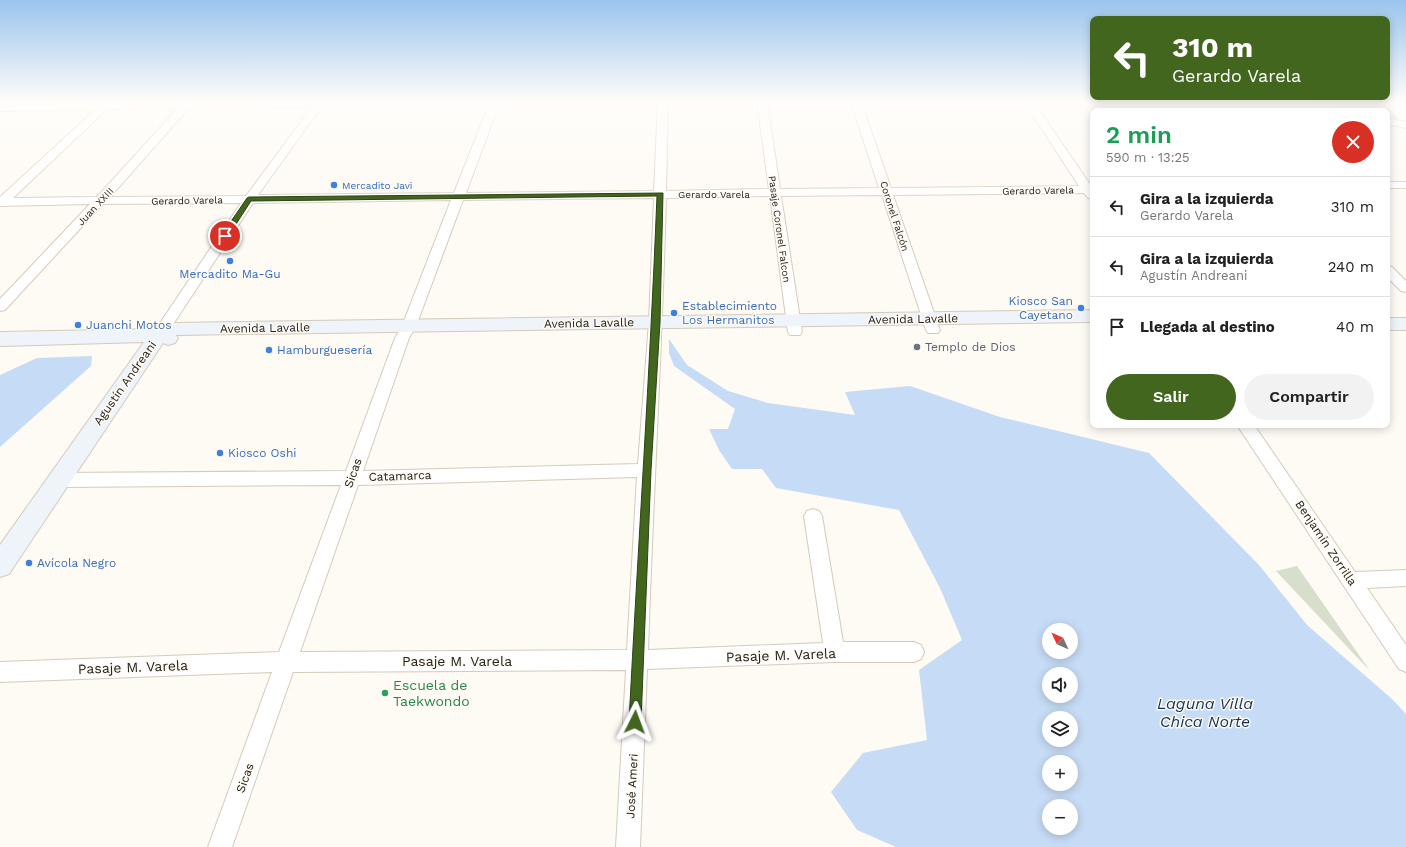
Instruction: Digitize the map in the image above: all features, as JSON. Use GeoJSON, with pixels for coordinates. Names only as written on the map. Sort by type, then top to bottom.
{"type":"FeatureCollection","features":[{"type":"Feature","properties":{"kind":"main road"},"geometry":{"type":"LineString","coordinates":[[1390,312],[1406,312]]}},
{"type":"Feature","properties":{"kind":"main road","name":"Avenida Lavalle"},"geometry":{"type":"LineString","coordinates":[[0,340],[159,335],[166,338],[406,332],[931,324],[1090,316]]}},
{"type":"Feature","properties":{"kind":"main road","name":"Avenida Lavalle"},"geometry":{"type":"LineString","coordinates":[[931,324],[1090,328]]}},
{"type":"Feature","properties":{"kind":"main road"},"geometry":{"type":"LineString","coordinates":[[1390,324],[1406,324]]}},
{"type":"Feature","properties":{"kind":"main road","name":"Agustín Andreani"},"geometry":{"type":"LineString","coordinates":[[0,566],[159,335]]}},
{"type":"Feature","properties":{"kind":"street"},"geometry":{"type":"LineString","coordinates":[[1,202],[65,142]]}},
{"type":"Feature","properties":{"kind":"street","name":"Juan XXIII"},"geometry":{"type":"LineString","coordinates":[[0,307],[154,142]]}},
{"type":"Feature","properties":{"kind":"street","name":"Agustín Andreani"},"geometry":{"type":"LineString","coordinates":[[159,335],[249,199],[291,142]]}},
{"type":"Feature","properties":{"kind":"street","name":"Sicas"},"geometry":{"type":"LineString","coordinates":[[220,847],[352,478],[406,332],[480,142]]}},
{"type":"Feature","properties":{"kind":"street","name":"José Ameri"},"geometry":{"type":"LineString","coordinates":[[628,847],[646,470],[655,329],[662,142]]}},
{"type":"Feature","properties":{"kind":"street","name":"Pasaje Coronel Falcon"},"geometry":{"type":"LineString","coordinates":[[768,142],[794,326]]}},
{"type":"Feature","properties":{"kind":"street","name":"Coronel Falcón"},"geometry":{"type":"LineString","coordinates":[[870,142],[931,324]]}},
{"type":"Feature","properties":{"kind":"street"},"geometry":{"type":"LineString","coordinates":[[1056,142],[1090,191]]}},
{"type":"Feature","properties":{"kind":"street"},"geometry":{"type":"LineString","coordinates":[[1390,185],[1406,185]]}},
{"type":"Feature","properties":{"kind":"street","name":"Gerardo Varela"},"geometry":{"type":"LineString","coordinates":[[1,202],[660,194],[1090,192]]}},
{"type":"Feature","properties":{"kind":"street"},"geometry":{"type":"LineString","coordinates":[[1390,273],[1406,288]]}},
{"type":"Feature","properties":{"kind":"street","name":"Benjamín Zorrilla"},"geometry":{"type":"LineString","coordinates":[[1247,428],[1406,662]]}},
{"type":"Feature","properties":{"kind":"street","name":"Catamarca"},"geometry":{"type":"LineString","coordinates":[[58,480],[352,478],[646,470]]}},
{"type":"Feature","properties":{"kind":"street"},"geometry":{"type":"LineString","coordinates":[[813,516],[834,652]]}},
{"type":"Feature","properties":{"kind":"street"},"geometry":{"type":"LineString","coordinates":[[1351,580],[1406,578]]}},
{"type":"Feature","properties":{"kind":"street","name":"Pasaje M. Varela"},"geometry":{"type":"LineString","coordinates":[[0,672],[286,662],[638,660],[834,652],[914,652]]}},
{"type":"Feature","properties":{"kind":"green space"},"geometry":{"type":"Polygon","coordinates":[[[1297,566],[1370,671],[1276,571],[1297,566]]]}},
{"type":"Feature","properties":{"kind":"water","name":"Laguna Villa Chica Norte"},"geometry":{"type":"Polygon","coordinates":[[[669,339],[687,365],[728,391],[768,403],[855,415],[845,392],[910,386],[1000,417],[1149,453],[1259,565],[1307,625],[1392,699],[1406,714],[1406,847],[896,847],[857,830],[831,792],[863,753],[927,740],[919,670],[962,640],[940,588],[899,510],[776,488],[762,469],[732,469],[719,450],[709,429],[728,429],[735,409],[674,366],[669,353],[669,339]]]}},
{"type":"Feature","properties":{"kind":"water"},"geometry":{"type":"Polygon","coordinates":[[[92,356],[91,366],[0,447],[0,375],[37,358],[92,356]]]}},
{"type":"Feature","properties":{"kind":"place","name":"Mercadito Javi"},"geometry":{"type":"Point","coordinates":[334,185]}},
{"type":"Feature","properties":{"kind":"place","name":"Mercadito Ma-Gu"},"geometry":{"type":"Point","coordinates":[230,261]}},
{"type":"Feature","properties":{"kind":"place","name":"Kiosco San Cayetano"},"geometry":{"type":"Point","coordinates":[1081,308]}},
{"type":"Feature","properties":{"kind":"place","name":"Establecimiento Los Hermanitos"},"geometry":{"type":"Point","coordinates":[674,313]}},
{"type":"Feature","properties":{"kind":"place","name":"Juanchi Motos"},"geometry":{"type":"Point","coordinates":[78,325]}},
{"type":"Feature","properties":{"kind":"place","name":"Templo de Dios"},"geometry":{"type":"Point","coordinates":[917,347]}},
{"type":"Feature","properties":{"kind":"place","name":"Hamburguesería"},"geometry":{"type":"Point","coordinates":[269,350]}},
{"type":"Feature","properties":{"kind":"place","name":"Kiosco Oshi"},"geometry":{"type":"Point","coordinates":[220,453]}},
{"type":"Feature","properties":{"kind":"place","name":"Avícola Negro"},"geometry":{"type":"Point","coordinates":[29,563]}},
{"type":"Feature","properties":{"kind":"place","name":"Escuela de Taekwondo"},"geometry":{"type":"Point","coordinates":[385,693]}},
{"type":"Feature","properties":{"kind":"route"},"geometry":{"type":"LineString","coordinates":[[225,236],[249,199],[660,194],[656,322],[646,470],[635,722]]}}]}
